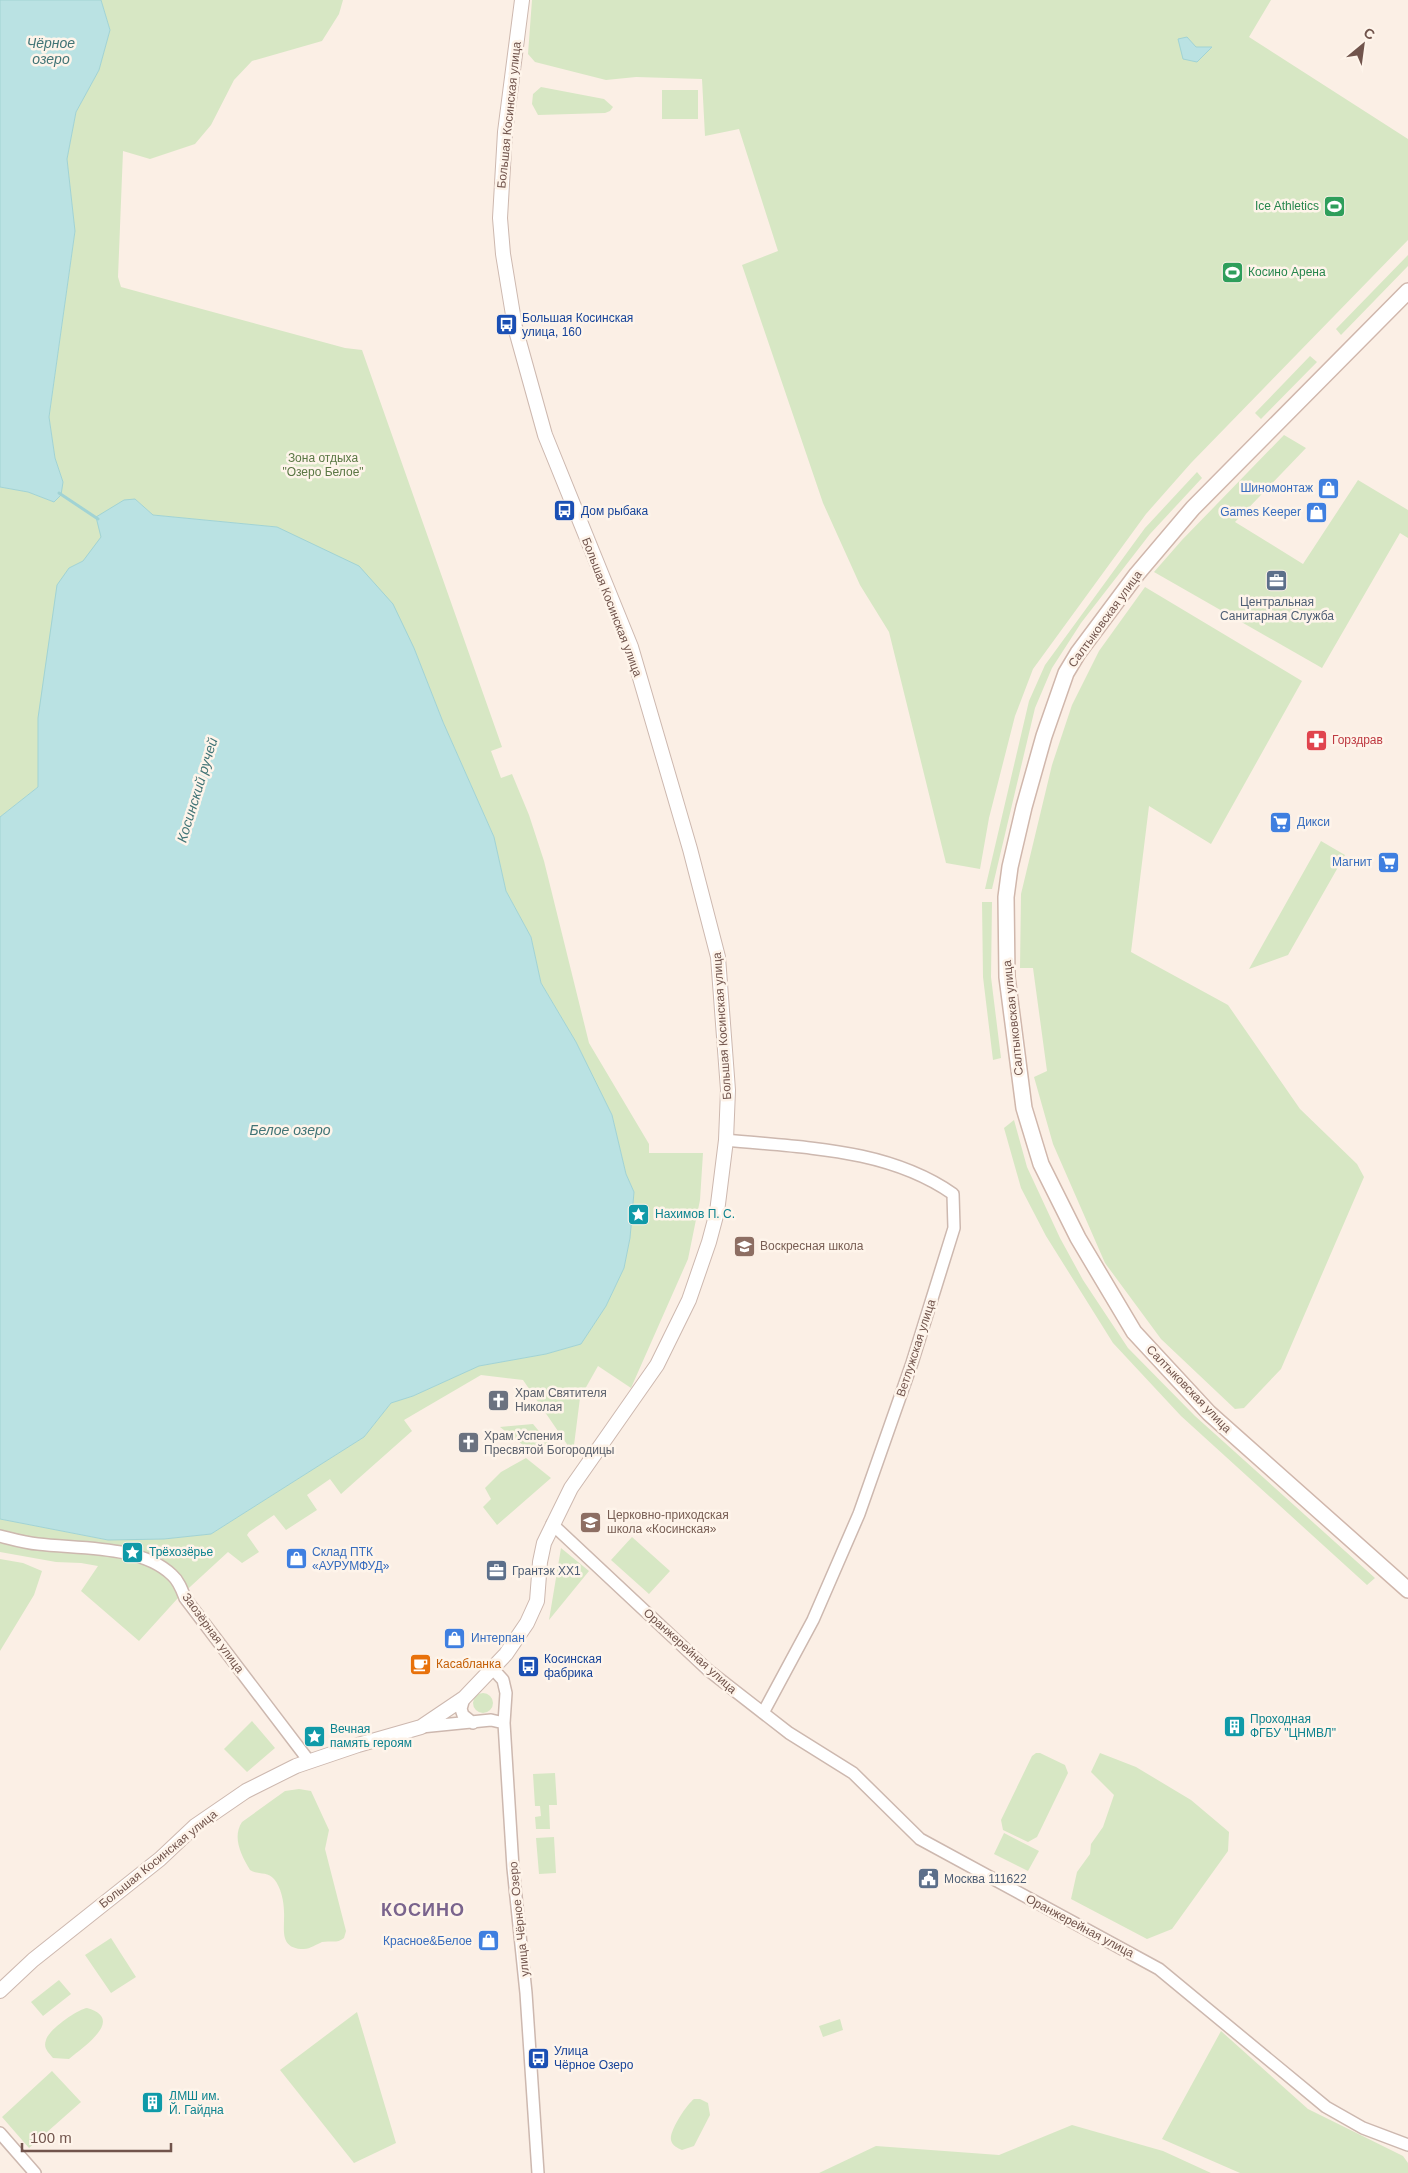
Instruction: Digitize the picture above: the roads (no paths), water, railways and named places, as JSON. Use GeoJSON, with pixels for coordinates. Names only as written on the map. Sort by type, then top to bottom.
{"type":"FeatureCollection","features":[{"type":"Feature","properties":{"kind":"main road","name":"Салтыковская улица"},"geometry":{"type":"LineString","coordinates":[[1408,290],[1193,508],[1137,574],[1078,653],[1066,673],[1042,744],[1020,822],[1010,867],[1006,897],[1007,977],[1024,1108],[1041,1164],[1078,1238],[1134,1332],[1209,1412],[1408,1590]]}},
{"type":"Feature","properties":{"kind":"street","name":"Большая Косинская улица"},"geometry":{"type":"LineString","coordinates":[[0,1991],[33,1960],[160,1858],[196,1826],[246,1791],[309,1761],[421,1727],[464,1698],[493,1669],[517,1640],[537,1601],[541,1553],[552,1524],[571,1488],[658,1365],[676,1329],[709,1242],[717,1212],[726,1140],[728,1090],[718,957],[690,849],[630,648],[545,435],[515,328],[503,254],[500,218],[505,132],[522,0]]}},
{"type":"Feature","properties":{"kind":"street","name":"Ветлужская улица"},"geometry":{"type":"LineString","coordinates":[[726,1140],[845,1152],[905,1169],[933,1180],[953,1194],[954,1228],[912,1363],[859,1514],[813,1620],[763,1713]]}},
{"type":"Feature","properties":{"kind":"street","name":"Оранжерейная улица"},"geometry":{"type":"LineString","coordinates":[[552,1524],[708,1670],[789,1733],[853,1774],[920,1839],[1159,1969],[1326,2107],[1363,2128],[1408,2145]]}},
{"type":"Feature","properties":{"kind":"street","name":"Заозёрная улица"},"geometry":{"type":"LineString","coordinates":[[0,1536],[35,1544],[138,1556],[157,1564],[171,1574],[186,1598],[309,1761]]}},
{"type":"Feature","properties":{"kind":"street","name":"улица Чёрное Озеро"},"geometry":{"type":"LineString","coordinates":[[493,1669],[503,1680],[506,1692],[504,1723],[513,1868],[526,1993],[538,2173]]}},
{"type":"Feature","properties":{"kind":"street"},"geometry":{"type":"LineString","coordinates":[[464,1698],[460,1709],[463,1715],[473,1723]]}},
{"type":"Feature","properties":{"kind":"street"},"geometry":{"type":"LineString","coordinates":[[421,1727],[491,1720],[504,1723]]}},
{"type":"Feature","properties":{"kind":"street"},"geometry":{"type":"LineString","coordinates":[[0,2132],[36,2173]]}},
{"type":"Feature","properties":{"kind":"water","name":"Чёрное озеро"},"geometry":{"type":"Polygon","coordinates":[[[0,0],[101,0],[110,30],[99,70],[76,112],[67,159],[75,231],[49,417],[55,458],[63,482],[61,495],[54,502],[28,492],[0,487],[0,0]]]}},
{"type":"Feature","properties":{"kind":"water"},"geometry":{"type":"Polygon","coordinates":[[[1187,37],[1196,47],[1212,47],[1197,62],[1183,59],[1178,39],[1187,37]]]}},
{"type":"Feature","properties":{"kind":"water","name":"Белое озеро"},"geometry":{"type":"Polygon","coordinates":[[[135,499],[153,515],[277,527],[359,566],[393,604],[414,648],[443,722],[494,837],[506,891],[531,937],[541,983],[576,1042],[612,1115],[626,1174],[634,1192],[630,1238],[624,1268],[606,1306],[581,1344],[546,1354],[479,1366],[413,1396],[391,1403],[364,1437],[211,1534],[164,1539],[108,1540],[0,1519],[0,817],[38,787],[38,718],[57,585],[69,568],[83,561],[101,537],[96,517],[124,500],[135,499]]]}},
{"type":"Feature","properties":{"kind":"waterway","name":"Косинский ручей"},"geometry":{"type":"LineString","coordinates":[[59,493],[98,519]]}},
{"type":"Feature","properties":{"kind":"place","name":"Ice Athletics"},"geometry":{"type":"Point","coordinates":[1335,206]}},
{"type":"Feature","properties":{"kind":"place","name":"Косино Арена"},"geometry":{"type":"Point","coordinates":[1232,272]}},
{"type":"Feature","properties":{"kind":"place","name":"Большая Косинская улица, 160"},"geometry":{"type":"Point","coordinates":[506,325]}},
{"type":"Feature","properties":{"kind":"place","name":"Шиномонтаж"},"geometry":{"type":"Point","coordinates":[1329,488]}},
{"type":"Feature","properties":{"kind":"place","name":"Дом рыбака"},"geometry":{"type":"Point","coordinates":[565,511]}},
{"type":"Feature","properties":{"kind":"place","name":"Games Keeper"},"geometry":{"type":"Point","coordinates":[1317,512]}},
{"type":"Feature","properties":{"kind":"place","name":"Центральная Санитарная Служба"},"geometry":{"type":"Point","coordinates":[1277,581]}},
{"type":"Feature","properties":{"kind":"place","name":"Горздрав"},"geometry":{"type":"Point","coordinates":[1316,740]}},
{"type":"Feature","properties":{"kind":"place","name":"Дикси"},"geometry":{"type":"Point","coordinates":[1281,822]}},
{"type":"Feature","properties":{"kind":"place","name":"Магнит"},"geometry":{"type":"Point","coordinates":[1388,862]}},
{"type":"Feature","properties":{"kind":"place","name":"Нахимов П. С."},"geometry":{"type":"Point","coordinates":[639,1214]}},
{"type":"Feature","properties":{"kind":"place","name":"Воскресная школа"},"geometry":{"type":"Point","coordinates":[744,1246]}},
{"type":"Feature","properties":{"kind":"place","name":"Храм Святителя Николая"},"geometry":{"type":"Point","coordinates":[499,1400]}},
{"type":"Feature","properties":{"kind":"place","name":"Храм Успения Пресвятой Богородицы"},"geometry":{"type":"Point","coordinates":[468,1443]}},
{"type":"Feature","properties":{"kind":"place","name":"Церковно-приходская школа «Косинская»"},"geometry":{"type":"Point","coordinates":[591,1522]}},
{"type":"Feature","properties":{"kind":"place","name":"Трёхозёрье"},"geometry":{"type":"Point","coordinates":[133,1552]}},
{"type":"Feature","properties":{"kind":"place","name":"Склад ПТК «АУРУМФУД»"},"geometry":{"type":"Point","coordinates":[296,1559]}},
{"type":"Feature","properties":{"kind":"place","name":"Грантэк ХХ1"},"geometry":{"type":"Point","coordinates":[496,1571]}},
{"type":"Feature","properties":{"kind":"place","name":"Интерпан"},"geometry":{"type":"Point","coordinates":[455,1638]}},
{"type":"Feature","properties":{"kind":"place","name":"Касабланка"},"geometry":{"type":"Point","coordinates":[420,1664]}},
{"type":"Feature","properties":{"kind":"place","name":"Косинская фабрика"},"geometry":{"type":"Point","coordinates":[528,1666]}},
{"type":"Feature","properties":{"kind":"place","name":"Проходная ФГБУ \"ЦНМВЛ\""},"geometry":{"type":"Point","coordinates":[1234,1726]}},
{"type":"Feature","properties":{"kind":"place","name":"Вечная память героям"},"geometry":{"type":"Point","coordinates":[314,1736]}},
{"type":"Feature","properties":{"kind":"place","name":"Москва 111622"},"geometry":{"type":"Point","coordinates":[928,1879]}},
{"type":"Feature","properties":{"kind":"place","name":"Красное&Белое"},"geometry":{"type":"Point","coordinates":[488,1941]}},
{"type":"Feature","properties":{"kind":"place","name":"Улица Чёрное Озеро"},"geometry":{"type":"Point","coordinates":[538,2058]}},
{"type":"Feature","properties":{"kind":"place","name":"ДМШ им. Й. Гайдна"},"geometry":{"type":"Point","coordinates":[153,2103]}},
{"type":"Feature","properties":{"kind":"district","name":"КОСИНО"},"geometry":{"type":"Point","coordinates":[423,1910]}},
{"type":"Feature","properties":{"kind":"park label","name":"Зона отдыха \"Озеро Белое\""},"geometry":{"type":"Point","coordinates":[323,465]}}]}
